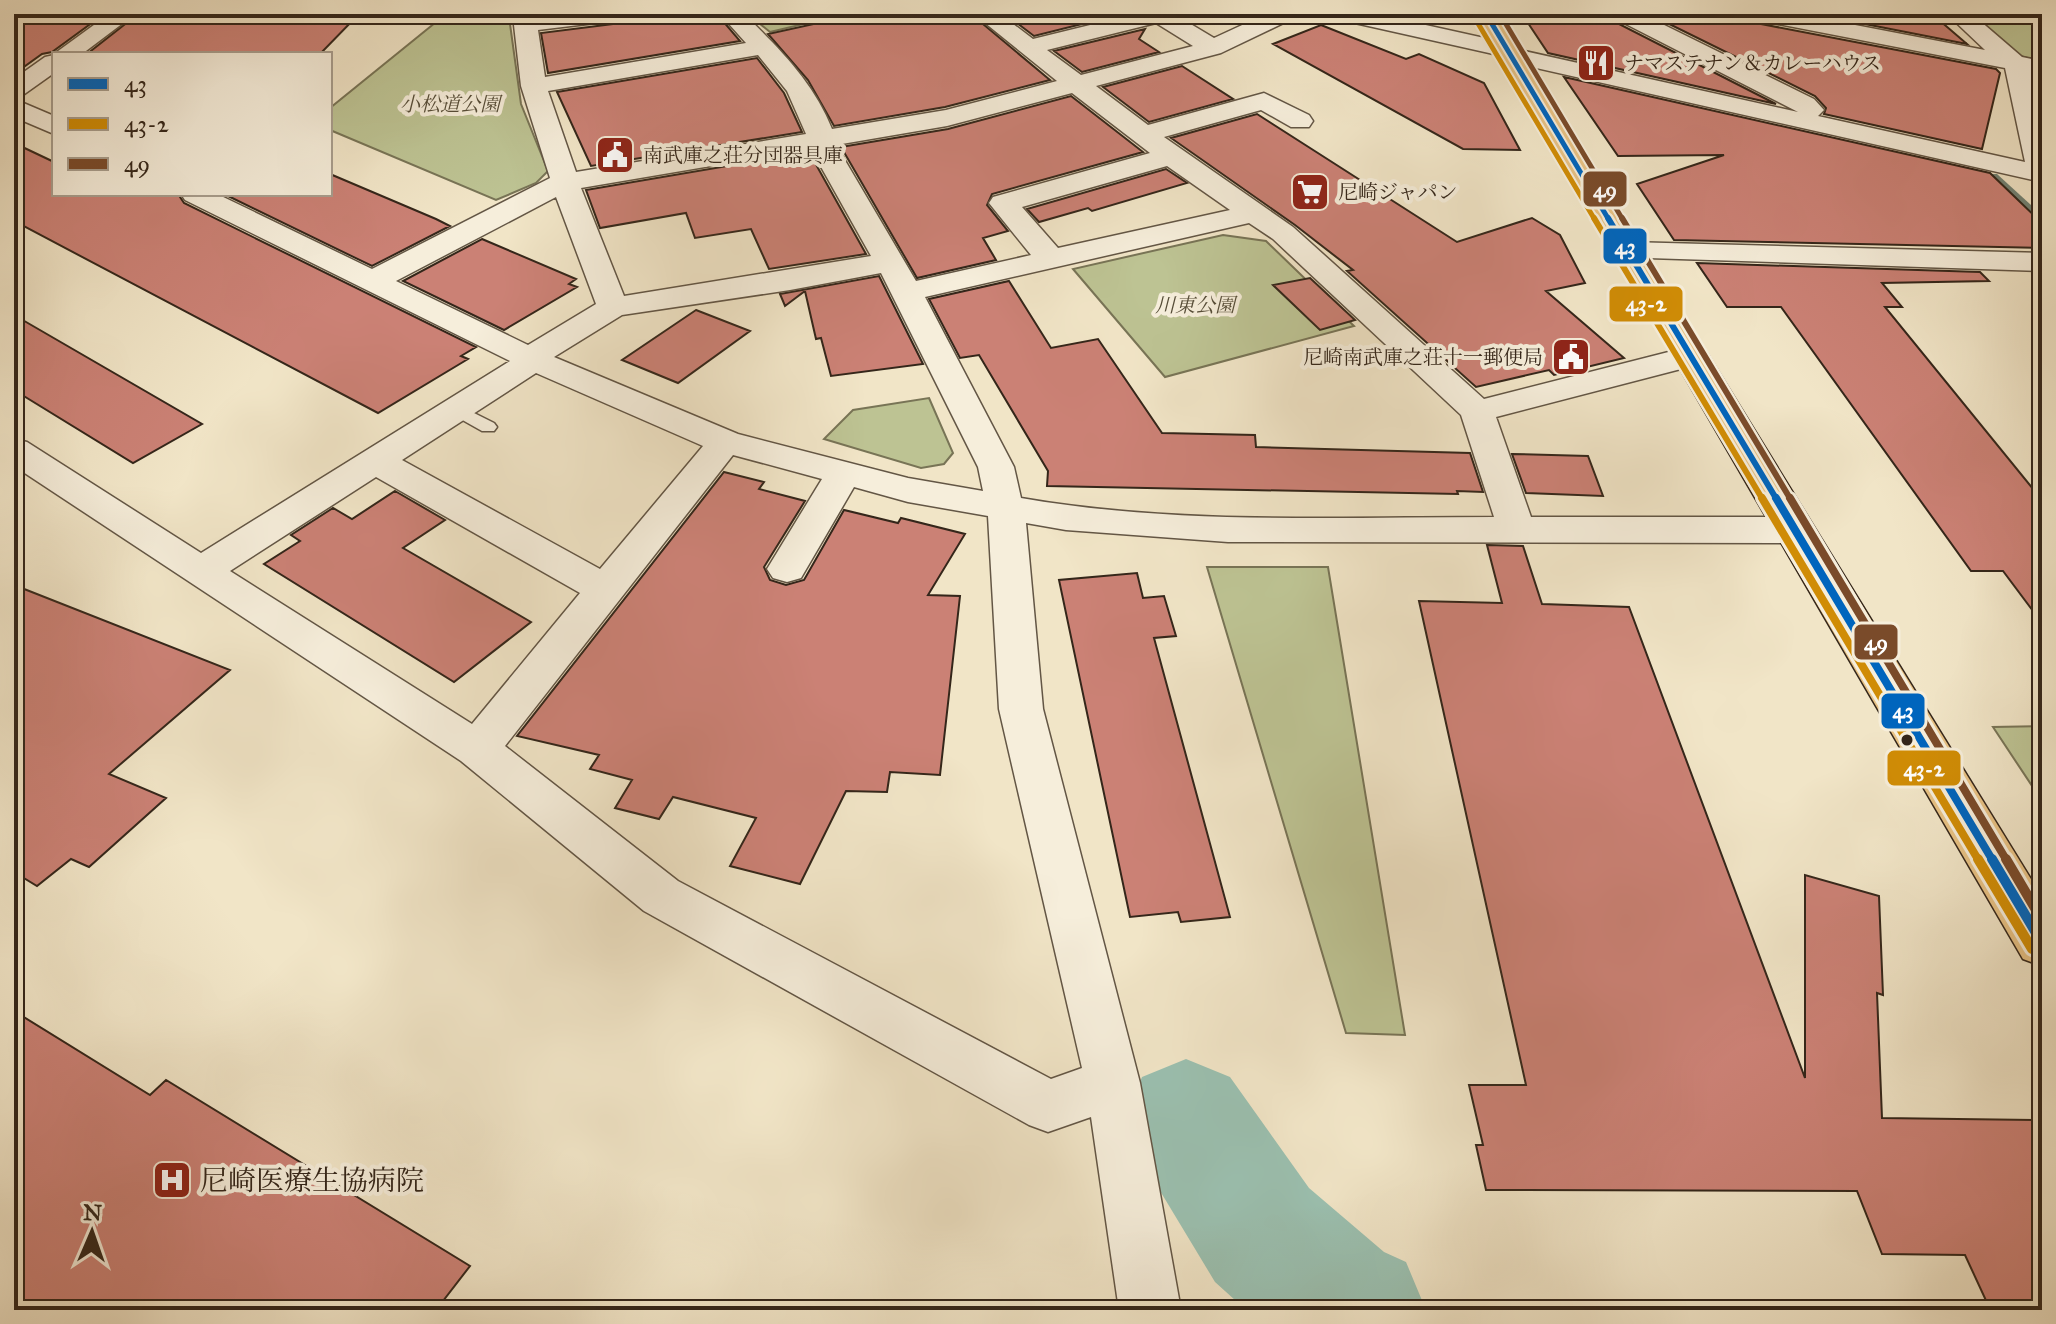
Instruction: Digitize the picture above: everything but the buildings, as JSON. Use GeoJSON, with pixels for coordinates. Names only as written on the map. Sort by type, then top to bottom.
{"type":"FeatureCollection","features":[{"type":"Feature","properties":{"kind":"main road"},"geometry":{"type":"LineString","coordinates":[[1486,14],[2042,943]]}},
{"type":"Feature","properties":{"kind":"street"},"geometry":{"type":"LineString","coordinates":[[69,52],[124,14]]}},
{"type":"Feature","properties":{"kind":"street"},"geometry":{"type":"LineString","coordinates":[[612,14],[526,25],[534,86],[565,182],[613,307]]}},
{"type":"Feature","properties":{"kind":"street"},"geometry":{"type":"LineString","coordinates":[[731,14],[786,72],[808,104],[823,147],[898,277],[996,467],[1006,507],[1021,709],[1113,1083],[1150,1310]]}},
{"type":"Feature","properties":{"kind":"street"},"geometry":{"type":"LineString","coordinates":[[985,14],[1171,156],[1283,233],[1477,411],[1517,530]]}},
{"type":"Feature","properties":{"kind":"street"},"geometry":{"type":"LineString","coordinates":[[374,280],[499,213],[565,182],[947,118],[1079,86],[1213,48],[1284,14]]}},
{"type":"Feature","properties":{"kind":"street"},"geometry":{"type":"LineString","coordinates":[[1345,14],[1826,127],[2037,173]]}},
{"type":"Feature","properties":{"kind":"street"},"geometry":{"type":"LineString","coordinates":[[1624,14],[1805,104],[1826,127]]}},
{"type":"Feature","properties":{"kind":"street"},"geometry":{"type":"LineString","coordinates":[[1762,14],[2030,66]]}},
{"type":"Feature","properties":{"kind":"street"},"geometry":{"type":"LineString","coordinates":[[1958,14],[2030,66]]}},
{"type":"Feature","properties":{"kind":"street"},"geometry":{"type":"LineString","coordinates":[[1029,47],[1159,15],[1213,48]]}},
{"type":"Feature","properties":{"kind":"street"},"geometry":{"type":"LineString","coordinates":[[534,86],[764,47]]}},
{"type":"Feature","properties":{"kind":"street"},"geometry":{"type":"LineString","coordinates":[[14,90],[52,63]]}},
{"type":"Feature","properties":{"kind":"street"},"geometry":{"type":"LineString","coordinates":[[2030,66],[2037,173]]}},
{"type":"Feature","properties":{"kind":"street"},"geometry":{"type":"LineString","coordinates":[[1143,135],[1264,101],[1300,121]]}},
{"type":"Feature","properties":{"kind":"street"},"geometry":{"type":"LineString","coordinates":[[14,107],[52,125]]}},
{"type":"Feature","properties":{"kind":"street"},"geometry":{"type":"LineString","coordinates":[[1051,259],[1003,203],[1171,156]]}},
{"type":"Feature","properties":{"kind":"street"},"geometry":{"type":"LineString","coordinates":[[2037,173],[2026,183],[2042,198]]}},
{"type":"Feature","properties":{"kind":"street"},"geometry":{"type":"LineString","coordinates":[[199,196],[531,360],[725,442],[908,490],[1066,518],[1144,526],[1228,529],[1796,530]]}},
{"type":"Feature","properties":{"kind":"street"},"geometry":{"type":"LineString","coordinates":[[201,571],[613,307],[790,281],[898,277],[1051,259],[1253,213]]}},
{"type":"Feature","properties":{"kind":"street"},"geometry":{"type":"LineString","coordinates":[[1628,251],[2042,262]]}},
{"type":"Feature","properties":{"kind":"street"},"geometry":{"type":"LineString","coordinates":[[1477,411],[1692,356]]}},
{"type":"Feature","properties":{"kind":"street"},"geometry":{"type":"LineString","coordinates":[[477,749],[725,442]]}},
{"type":"Feature","properties":{"kind":"street"},"geometry":{"type":"LineString","coordinates":[[14,450],[477,749],[661,896],[1048,1106],[1113,1083]]}},
{"type":"Feature","properties":{"kind":"street"},"geometry":{"type":"LineString","coordinates":[[376,461],[606,590]]}},
{"type":"Feature","properties":{"kind":"street"},"geometry":{"type":"LineString","coordinates":[[787,569],[844,473]]}},
{"type":"Feature","properties":{"kind":"lane"},"geometry":{"type":"LineString","coordinates":[[456,409],[488,427]]}},
{"type":"Feature","properties":{"kind":"green space","name":"小松道公園"},"geometry":{"type":"Polygon","coordinates":[[[446,14],[583,14],[510,24],[521,104],[548,171],[536,183],[496,200],[332,131],[332,106],[446,14]]]}},
{"type":"Feature","properties":{"kind":"green space"},"geometry":{"type":"Polygon","coordinates":[[[748,14],[846,14],[770,32],[748,14]]]}},
{"type":"Feature","properties":{"kind":"green space"},"geometry":{"type":"Polygon","coordinates":[[[1968,14],[2042,14],[2042,62],[2014,54],[1968,14]]]}},
{"type":"Feature","properties":{"kind":"green space","name":"川東公園"},"geometry":{"type":"Polygon","coordinates":[[[1223,235],[1266,241],[1354,326],[1165,377],[1073,269],[1223,235]]]}},
{"type":"Feature","properties":{"kind":"green space"},"geometry":{"type":"Polygon","coordinates":[[[929,398],[953,453],[944,464],[921,468],[824,439],[853,410],[929,398]]]}},
{"type":"Feature","properties":{"kind":"green space"},"geometry":{"type":"Polygon","coordinates":[[[1207,567],[1328,567],[1405,1035],[1346,1033],[1207,567]]]}},
{"type":"Feature","properties":{"kind":"green space"},"geometry":{"type":"Polygon","coordinates":[[[2042,726],[2042,801],[1993,727],[2042,726]]]}},
{"type":"Feature","properties":{"kind":"waterway"},"geometry":{"type":"LineString","coordinates":[[1993,176],[2042,221]]}},
{"type":"Feature","properties":{"kind":"waterway"},"geometry":{"type":"LineString","coordinates":[[1186,1119],[1262,1235],[1341,1305],[1358,1310]]}},
{"type":"Feature","properties":{"kind":"transit line","name":"43"},"geometry":{"type":"LineString","coordinates":[[1486,14],[2042,943]]}},
{"type":"Feature","properties":{"kind":"transit line","name":"49"},"geometry":{"type":"LineString","coordinates":[[1500,14],[2042,920]]}},
{"type":"Feature","properties":{"kind":"transit line","name":"43-2"},"geometry":{"type":"LineString","coordinates":[[1476,20],[2032,949]]}},
{"type":"Feature","properties":{"kind":"place","name":"ナマステナン＆カレーハウス"},"geometry":{"type":"Point","coordinates":[1596,63]}},
{"type":"Feature","properties":{"kind":"place","name":"南武庫之荘分団器具庫"},"geometry":{"type":"Point","coordinates":[615,155]}},
{"type":"Feature","properties":{"kind":"place","name":"尼崎ジャパン"},"geometry":{"type":"Point","coordinates":[1310,192]}},
{"type":"Feature","properties":{"kind":"place","name":"尼崎南武庫之荘十一郵便局"},"geometry":{"type":"Point","coordinates":[1571,357]}},
{"type":"Feature","properties":{"kind":"place","name":"尼崎医療生協病院"},"geometry":{"type":"Point","coordinates":[172,1180]}}]}
